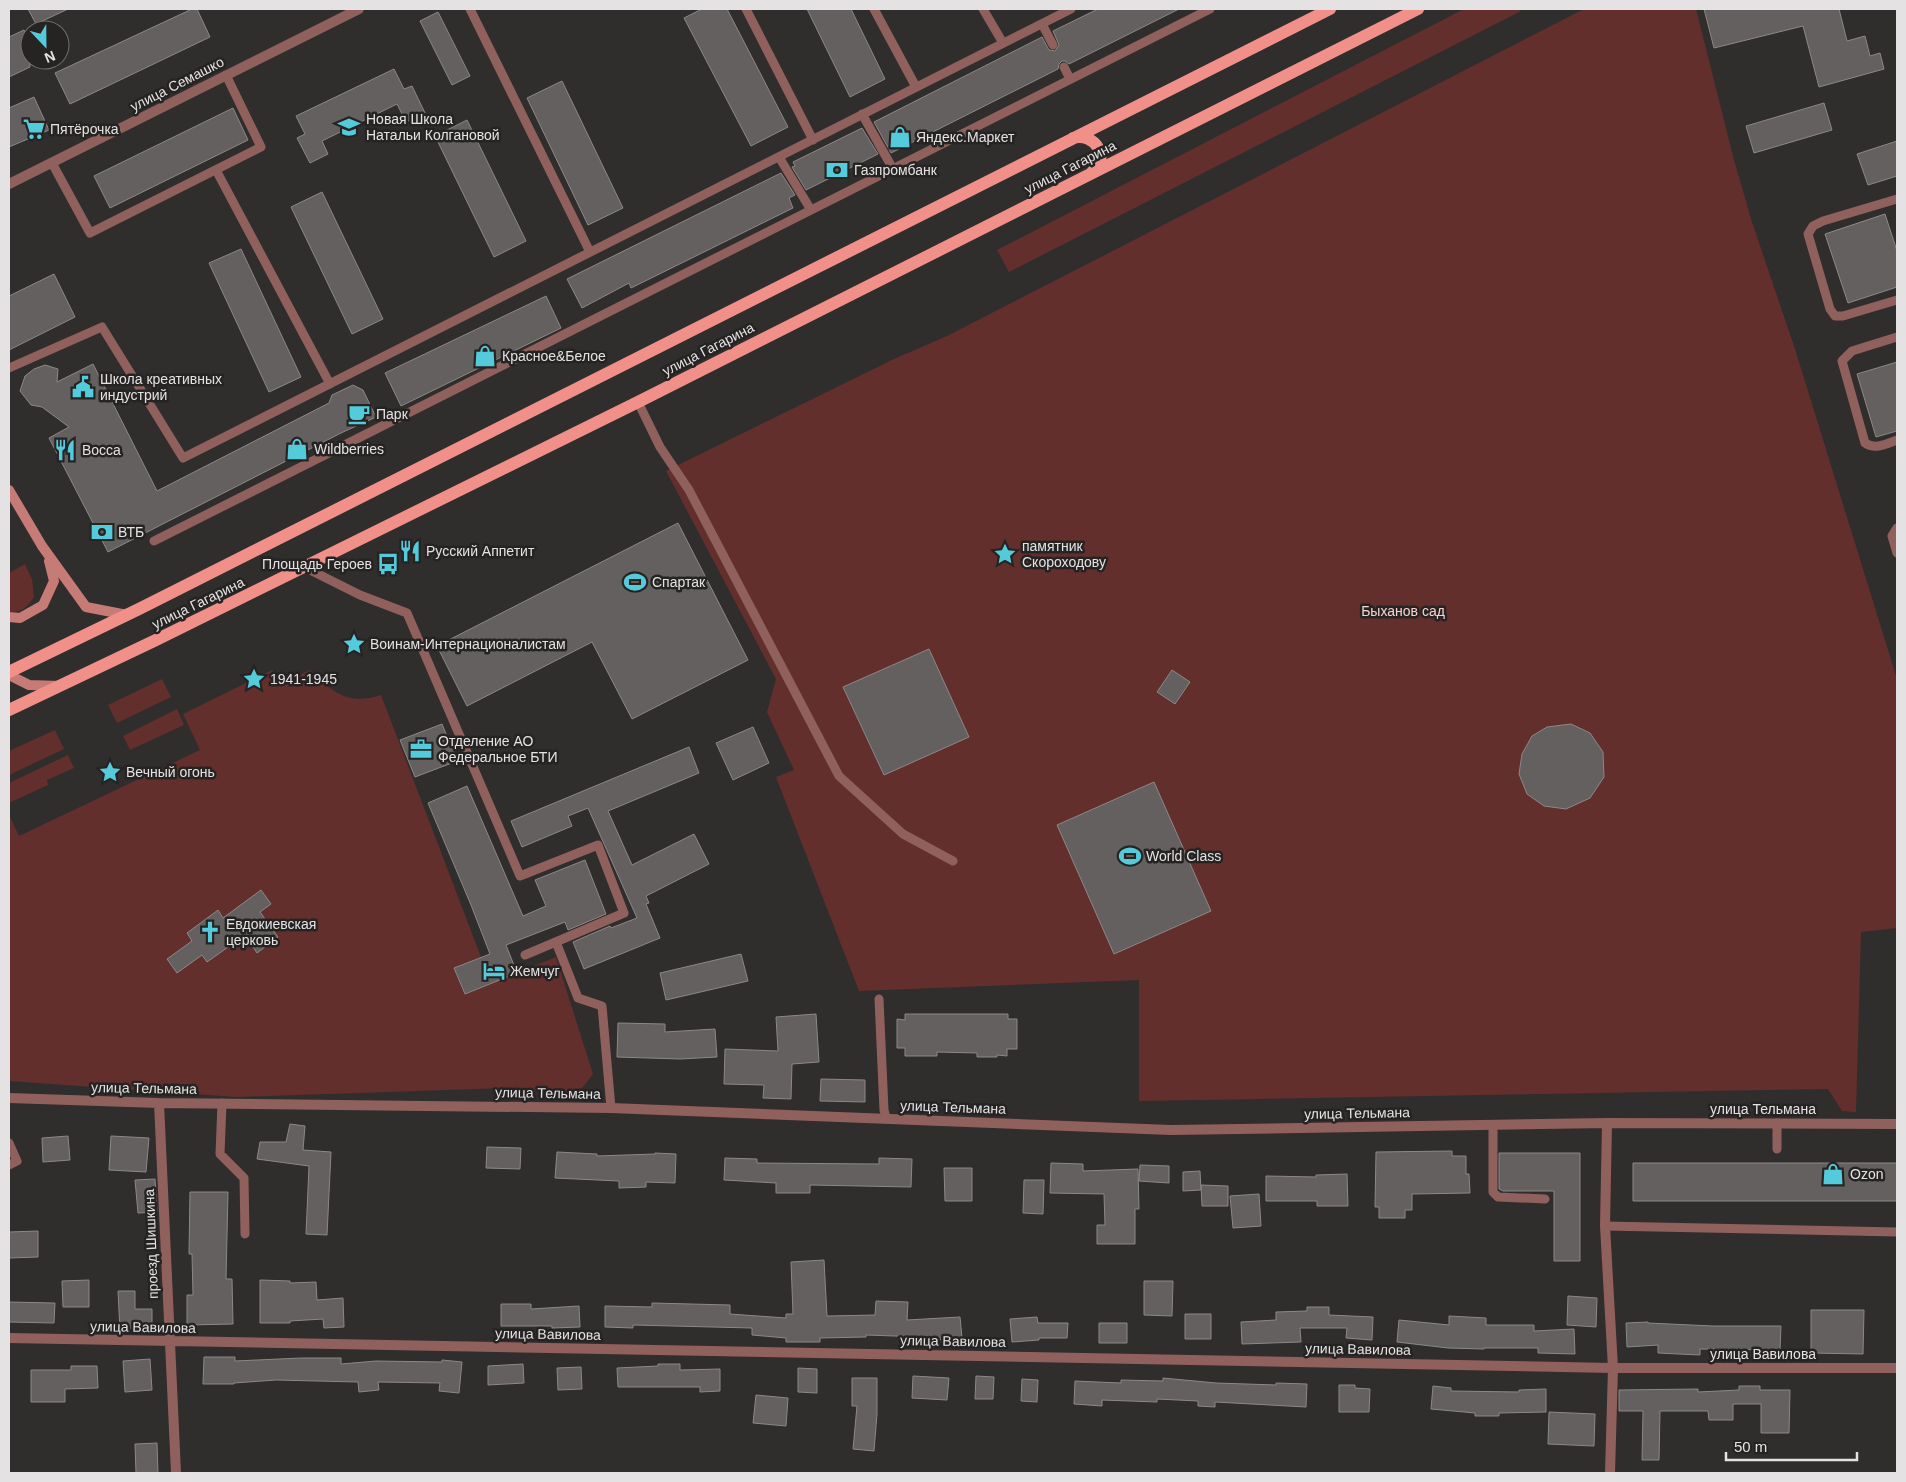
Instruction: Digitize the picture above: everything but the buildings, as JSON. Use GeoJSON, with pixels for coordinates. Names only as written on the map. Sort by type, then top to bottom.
{"type":"FeatureCollection","features":[{"type":"Feature","properties":{"kind":"main road","name":"улица Гагарина"},"geometry":{"type":"LineString","coordinates":[[9,673],[1330,9]]}},
{"type":"Feature","properties":{"kind":"main road","name":"улица Гагарина"},"geometry":{"type":"LineString","coordinates":[[9,710],[638,402],[1087,174],[1418,9]]}},
{"type":"Feature","properties":{"kind":"main road"},"geometry":{"type":"LineString","coordinates":[[1070,139],[1086,138],[1094,141],[1099,148],[1101,156],[1099,164],[1087,174]]}},
{"type":"Feature","properties":{"kind":"main road"},"geometry":{"type":"LineString","coordinates":[[9,490],[48,555],[86,607],[127,615]]}},
{"type":"Feature","properties":{"kind":"main road"},"geometry":{"type":"LineString","coordinates":[[9,617],[20,618],[43,605],[54,581],[48,555]]}},
{"type":"Feature","properties":{"kind":"main road"},"geometry":{"type":"LineString","coordinates":[[9,673],[30,684],[61,686]]}},
{"type":"Feature","properties":{"kind":"street","name":"улица Семашко"},"geometry":{"type":"LineString","coordinates":[[9,184],[359,9]]}},
{"type":"Feature","properties":{"kind":"street","name":"улица Тельмана"},"geometry":{"type":"LineString","coordinates":[[9,1098],[159,1103],[611,1108],[1171,1130],[1607,1123],[1897,1124]]}},
{"type":"Feature","properties":{"kind":"street","name":"проезд Шишкина"},"geometry":{"type":"LineString","coordinates":[[159,1103],[176,1473]]}},
{"type":"Feature","properties":{"kind":"street"},"geometry":{"type":"LineString","coordinates":[[1607,1123],[1605,1226],[1613,1368],[1610,1473]]}},
{"type":"Feature","properties":{"kind":"street","name":"улица Вавилова"},"geometry":{"type":"LineString","coordinates":[[9,1338],[1613,1368],[1897,1368]]}},
{"type":"Feature","properties":{"kind":"lane"},"geometry":{"type":"LineString","coordinates":[[470,9],[590,252]]}},
{"type":"Feature","properties":{"kind":"lane"},"geometry":{"type":"LineString","coordinates":[[746,9],[813,140]]}},
{"type":"Feature","properties":{"kind":"lane"},"geometry":{"type":"LineString","coordinates":[[874,9],[916,87]]}},
{"type":"Feature","properties":{"kind":"lane"},"geometry":{"type":"LineString","coordinates":[[982,9],[1003,43]]}},
{"type":"Feature","properties":{"kind":"lane"},"geometry":{"type":"LineString","coordinates":[[9,368],[102,327],[183,458],[1042,24],[1059,11],[1071,9]]}},
{"type":"Feature","properties":{"kind":"lane"},"geometry":{"type":"LineString","coordinates":[[154,541],[1210,9]]}},
{"type":"Feature","properties":{"kind":"lane"},"geometry":{"type":"LineString","coordinates":[[1042,24],[1053,45]]}},
{"type":"Feature","properties":{"kind":"lane"},"geometry":{"type":"LineString","coordinates":[[1064,66],[1070,79]]}},
{"type":"Feature","properties":{"kind":"lane"},"geometry":{"type":"LineString","coordinates":[[52,162],[90,233],[216,170],[261,147],[226,75]]}},
{"type":"Feature","properties":{"kind":"lane"},"geometry":{"type":"LineString","coordinates":[[862,114],[893,169]]}},
{"type":"Feature","properties":{"kind":"lane"},"geometry":{"type":"LineString","coordinates":[[779,157],[811,210]]}},
{"type":"Feature","properties":{"kind":"lane"},"geometry":{"type":"LineString","coordinates":[[216,170],[330,384]]}},
{"type":"Feature","properties":{"kind":"lane"},"geometry":{"type":"LineString","coordinates":[[1897,199],[1823,221],[1813,226],[1808,234],[1830,309],[1835,316],[1843,316],[1897,300]]}},
{"type":"Feature","properties":{"kind":"lane"},"geometry":{"type":"LineString","coordinates":[[1897,337],[1852,351],[1842,361],[1865,443],[1870,447],[1876,447],[1897,440]]}},
{"type":"Feature","properties":{"kind":"lane"},"geometry":{"type":"LineString","coordinates":[[638,402],[660,447],[689,490],[839,776],[903,834],[953,861]]}},
{"type":"Feature","properties":{"kind":"lane"},"geometry":{"type":"LineString","coordinates":[[1897,528],[1892,536],[1897,552]]}},
{"type":"Feature","properties":{"kind":"lane"},"geometry":{"type":"LineString","coordinates":[[304,567],[360,595],[407,613],[520,876],[598,845],[624,913],[525,955]]}},
{"type":"Feature","properties":{"kind":"lane"},"geometry":{"type":"LineString","coordinates":[[556,942],[578,998],[602,1006],[611,1108]]}},
{"type":"Feature","properties":{"kind":"lane"},"geometry":{"type":"LineString","coordinates":[[879,999],[884,1110],[886,1118]]}},
{"type":"Feature","properties":{"kind":"lane"},"geometry":{"type":"LineString","coordinates":[[222,1103],[220,1154],[244,1178],[245,1234]]}},
{"type":"Feature","properties":{"kind":"lane"},"geometry":{"type":"LineString","coordinates":[[1777,1123],[1777,1149]]}},
{"type":"Feature","properties":{"kind":"lane"},"geometry":{"type":"LineString","coordinates":[[1493,1125],[1493,1192],[1498,1197],[1545,1199]]}},
{"type":"Feature","properties":{"kind":"lane"},"geometry":{"type":"LineString","coordinates":[[9,1143],[17,1161],[9,1165]]}},
{"type":"Feature","properties":{"kind":"lane"},"geometry":{"type":"LineString","coordinates":[[1605,1226],[1897,1232]]}},
{"type":"Feature","properties":{"kind":"green space"},"geometry":{"type":"Polygon","coordinates":[[[1464,9],[1522,9],[1009,272],[997,250],[1464,9]]]}},
{"type":"Feature","properties":{"kind":"green space","name":"Быханов сад"},"geometry":{"type":"Polygon","coordinates":[[[1584,9],[1696,9],[1734,160],[1752,222],[1795,349],[1897,679],[1897,928],[1861,932],[1856,1112],[1842,1111],[1828,1089],[1139,1101],[1139,980],[859,991],[776,777],[794,770],[767,712],[776,679],[666,471],[894,359],[947,336],[1584,9]]]}},
{"type":"Feature","properties":{"kind":"green space"},"geometry":{"type":"Polygon","coordinates":[[[25,564],[32,579],[34,597],[24,609],[9,612],[9,573],[25,564]]]}},
{"type":"Feature","properties":{"kind":"green space"},"geometry":{"type":"Polygon","coordinates":[[[272,670],[280,684],[310,670],[326,685],[341,695],[359,699],[381,695],[481,957],[454,968],[464,994],[556,957],[593,1074],[576,1096],[505,1088],[236,1097],[9,1081],[9,815],[19,836],[200,750],[183,714],[272,670]]]}},
{"type":"Feature","properties":{"kind":"green space"},"geometry":{"type":"Polygon","coordinates":[[[162,679],[171,697],[117,723],[108,705],[162,679]]]}},
{"type":"Feature","properties":{"kind":"green space"},"geometry":{"type":"Polygon","coordinates":[[[177,709],[184,725],[130,750],[123,736],[177,709]]]}},
{"type":"Feature","properties":{"kind":"green space"},"geometry":{"type":"Polygon","coordinates":[[[55,730],[64,749],[9,775],[9,751],[55,730]]]}},
{"type":"Feature","properties":{"kind":"green space"},"geometry":{"type":"Polygon","coordinates":[[[68,755],[74,768],[47,780],[48,785],[9,803],[9,783],[68,755]]]}},
{"type":"Feature","properties":{"kind":"place","name":"Новая Школа Натальи Колгановой"},"geometry":{"type":"Point","coordinates":[349,127]}},
{"type":"Feature","properties":{"kind":"place","name":"Пятёрочка"},"geometry":{"type":"Point","coordinates":[34,129]}},
{"type":"Feature","properties":{"kind":"place","name":"Яндекс.Маркет"},"geometry":{"type":"Point","coordinates":[900,137]}},
{"type":"Feature","properties":{"kind":"place","name":"Газпромбанк"},"geometry":{"type":"Point","coordinates":[837,170]}},
{"type":"Feature","properties":{"kind":"place","name":"Красное&Белое"},"geometry":{"type":"Point","coordinates":[485,356]}},
{"type":"Feature","properties":{"kind":"place","name":"Школа креативных индустрий"},"geometry":{"type":"Point","coordinates":[83,387]}},
{"type":"Feature","properties":{"kind":"place","name":"Парк"},"geometry":{"type":"Point","coordinates":[359,414]}},
{"type":"Feature","properties":{"kind":"place","name":"Wildberries"},"geometry":{"type":"Point","coordinates":[297,449]}},
{"type":"Feature","properties":{"kind":"place","name":"Bocca"},"geometry":{"type":"Point","coordinates":[65,450]}},
{"type":"Feature","properties":{"kind":"place","name":"ВТБ"},"geometry":{"type":"Point","coordinates":[102,532]}},
{"type":"Feature","properties":{"kind":"place","name":"Русский Аппетит"},"geometry":{"type":"Point","coordinates":[410,551]}},
{"type":"Feature","properties":{"kind":"place","name":"памятник Скороходову"},"geometry":{"type":"Point","coordinates":[1005,554]}},
{"type":"Feature","properties":{"kind":"place","name":"Площадь Героев"},"geometry":{"type":"Point","coordinates":[388,564]}},
{"type":"Feature","properties":{"kind":"place","name":"Спартак"},"geometry":{"type":"Point","coordinates":[635,582]}},
{"type":"Feature","properties":{"kind":"place","name":"Воинам-Интернационалистам"},"geometry":{"type":"Point","coordinates":[354,644]}},
{"type":"Feature","properties":{"kind":"place","name":"1941-1945"},"geometry":{"type":"Point","coordinates":[254,679]}},
{"type":"Feature","properties":{"kind":"place","name":"Отделение АО Федеральное БТИ"},"geometry":{"type":"Point","coordinates":[421,749]}},
{"type":"Feature","properties":{"kind":"place","name":"Вечный огонь"},"geometry":{"type":"Point","coordinates":[110,772]}},
{"type":"Feature","properties":{"kind":"place","name":"World Class"},"geometry":{"type":"Point","coordinates":[1130,856]}},
{"type":"Feature","properties":{"kind":"place","name":"Евдокиевская церковь"},"geometry":{"type":"Point","coordinates":[210,932]}},
{"type":"Feature","properties":{"kind":"place","name":"Жемчуг"},"geometry":{"type":"Point","coordinates":[494,971]}},
{"type":"Feature","properties":{"kind":"place","name":"Ozon"},"geometry":{"type":"Point","coordinates":[1833,1174]}}]}
